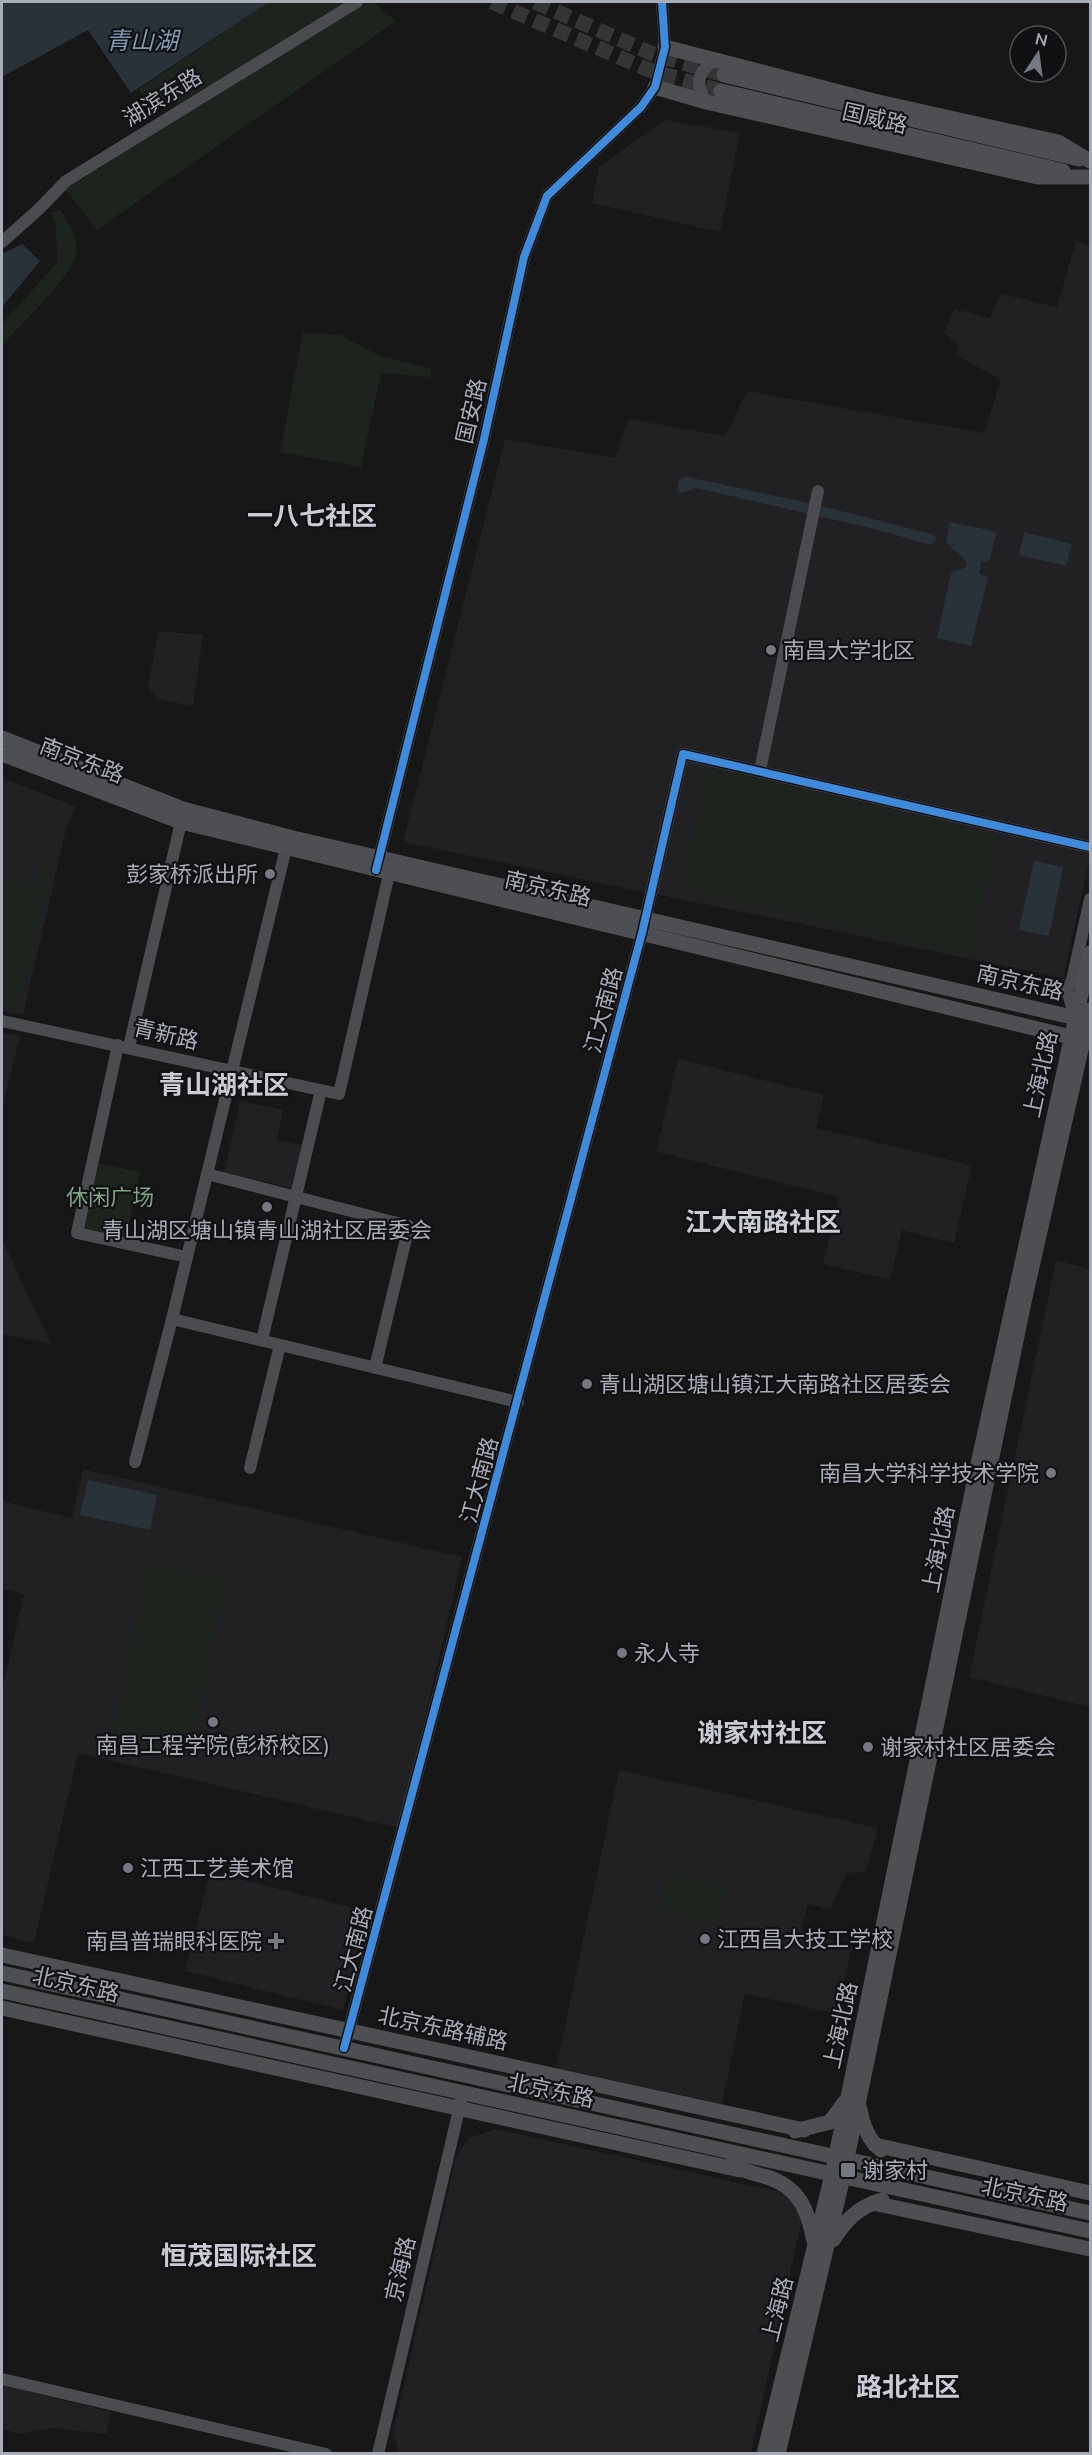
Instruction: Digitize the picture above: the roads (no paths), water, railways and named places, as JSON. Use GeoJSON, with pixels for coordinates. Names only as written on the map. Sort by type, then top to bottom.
{"type":"FeatureCollection","features":[{"type":"Feature","properties":{"kind":"main road","name":"国威路"},"geometry":{"type":"LineString","coordinates":[[665,47],[874,101],[1058,142],[1090,170]]}},
{"type":"Feature","properties":{"kind":"main road","name":"国威路"},"geometry":{"type":"LineString","coordinates":[[724,75],[1090,170]]}},
{"type":"Feature","properties":{"kind":"main road","name":"国威路"},"geometry":{"type":"LineString","coordinates":[[655,87],[706,102],[1038,177],[1090,170]]}},
{"type":"Feature","properties":{"kind":"main road","name":"国威路"},"geometry":{"type":"LineString","coordinates":[[721,91],[1090,170]]}},
{"type":"Feature","properties":{"kind":"main road","name":"南京东路"},"geometry":{"type":"LineString","coordinates":[[2,738],[183,809],[384,865],[644,926],[1082,1039]]}},
{"type":"Feature","properties":{"kind":"main road","name":"南京东路"},"geometry":{"type":"LineString","coordinates":[[2,754],[181,822],[286,848],[384,865]]}},
{"type":"Feature","properties":{"kind":"main road","name":"南京东路"},"geometry":{"type":"LineString","coordinates":[[644,926],[1087,1018]]}},
{"type":"Feature","properties":{"kind":"main road","name":"上海北路"},"geometry":{"type":"LineString","coordinates":[[841,2158],[850,2089],[976,1473],[1087,1018],[1090,953]]}},
{"type":"Feature","properties":{"kind":"main road","name":"上海北路"},"geometry":{"type":"LineString","coordinates":[[841,2158],[859,2105],[1022,1313],[1082,1039]]}},
{"type":"Feature","properties":{"kind":"main road","name":"北京东路辅路"},"geometry":{"type":"LineString","coordinates":[[2,1955],[804,2130]]}},
{"type":"Feature","properties":{"kind":"main road","name":"北京东路"},"geometry":{"type":"LineString","coordinates":[[2,1972],[1090,2213]]}},
{"type":"Feature","properties":{"kind":"main road","name":"北京东路"},"geometry":{"type":"LineString","coordinates":[[2,1991],[1090,2231]]}},
{"type":"Feature","properties":{"kind":"main road"},"geometry":{"type":"LineString","coordinates":[[2,2008],[740,2170],[780,2181],[800,2197],[821,2249],[845,2222],[873,2203],[894,2197],[924,2195]]}},
{"type":"Feature","properties":{"kind":"main road"},"geometry":{"type":"LineString","coordinates":[[745,2136],[804,2130],[830,2122],[839,2112],[850,2089]]}},
{"type":"Feature","properties":{"kind":"main road"},"geometry":{"type":"LineString","coordinates":[[859,2105],[863,2124],[875,2145],[918,2175]]}},
{"type":"Feature","properties":{"kind":"main road","name":"北京东路"},"geometry":{"type":"LineString","coordinates":[[875,2145],[1090,2193]]}},
{"type":"Feature","properties":{"kind":"main road"},"geometry":{"type":"LineString","coordinates":[[708,2146],[740,2170]]}},
{"type":"Feature","properties":{"kind":"main road","name":"上海路"},"geometry":{"type":"LineString","coordinates":[[778,2454],[841,2158]]}},
{"type":"Feature","properties":{"kind":"main road","name":"北京东路"},"geometry":{"type":"LineString","coordinates":[[873,2203],[1090,2249]]}},
{"type":"Feature","properties":{"kind":"main road","name":"上海路"},"geometry":{"type":"LineString","coordinates":[[764,2454],[821,2249]]}},
{"type":"Feature","properties":{"kind":"street","name":"湖滨东路"},"geometry":{"type":"LineString","coordinates":[[2,242],[66,181],[357,2]]}},
{"type":"Feature","properties":{"kind":"street","name":"国安路"},"geometry":{"type":"LineString","coordinates":[[321,1090],[339,1094],[384,865],[484,439],[524,257],[547,196],[640,107],[655,87],[665,47],[662,2]]}},
{"type":"Feature","properties":{"kind":"street"},"geometry":{"type":"LineString","coordinates":[[706,102],[699,91],[698,77],[706,65],[718,59]]}},
{"type":"Feature","properties":{"kind":"street"},"geometry":{"type":"LineString","coordinates":[[818,496],[760,770],[1090,847]]}},
{"type":"Feature","properties":{"kind":"street","name":"江大南路"},"geometry":{"type":"LineString","coordinates":[[344,2048],[644,926],[683,754],[760,770]]}},
{"type":"Feature","properties":{"kind":"street"},"geometry":{"type":"LineString","coordinates":[[181,822],[77,1233],[187,1257]]}},
{"type":"Feature","properties":{"kind":"street"},"geometry":{"type":"LineString","coordinates":[[135,1462],[286,848]]}},
{"type":"Feature","properties":{"kind":"street"},"geometry":{"type":"LineString","coordinates":[[1087,1018],[1066,990],[1072,980],[1090,899]]}},
{"type":"Feature","properties":{"kind":"street","name":"青新路"},"geometry":{"type":"LineString","coordinates":[[2,1021],[321,1090]]}},
{"type":"Feature","properties":{"kind":"street"},"geometry":{"type":"LineString","coordinates":[[262,1340],[321,1090]]}},
{"type":"Feature","properties":{"kind":"street"},"geometry":{"type":"LineString","coordinates":[[207,1174],[409,1226],[375,1368]]}},
{"type":"Feature","properties":{"kind":"street"},"geometry":{"type":"LineString","coordinates":[[172,1319],[518,1402]]}},
{"type":"Feature","properties":{"kind":"street"},"geometry":{"type":"LineString","coordinates":[[250,1468],[280,1345]]}},
{"type":"Feature","properties":{"kind":"street","name":"京海路"},"geometry":{"type":"LineString","coordinates":[[378,2454],[463,2094]]}},
{"type":"Feature","properties":{"kind":"street"},"geometry":{"type":"LineString","coordinates":[[2,2379],[326,2454]]}},
{"type":"Feature","properties":{"kind":"water","name":"青山湖"},"geometry":{"type":"Polygon","coordinates":[[[2,2],[269,2],[131,93],[88,30],[2,77],[2,2]]]}},
{"type":"Feature","properties":{"kind":"water"},"geometry":{"type":"Polygon","coordinates":[[[22,244],[40,261],[2,307],[2,254],[22,244]]]}},
{"type":"Feature","properties":{"kind":"water"},"geometry":{"type":"Polygon","coordinates":[[[688,477],[822,506],[931,534],[936,537],[935,541],[931,545],[875,529],[696,488],[682,493],[677,491],[679,479],[688,477]]]}},
{"type":"Feature","properties":{"kind":"water"},"geometry":{"type":"Polygon","coordinates":[[[950,522],[997,532],[989,561],[981,563],[979,573],[988,578],[971,646],[937,638],[951,573],[965,568],[967,562],[946,542],[950,522]]]}},
{"type":"Feature","properties":{"kind":"water"},"geometry":{"type":"Polygon","coordinates":[[[1024,532],[1072,544],[1066,566],[1019,555],[1024,532]]]}},
{"type":"Feature","properties":{"kind":"water"},"geometry":{"type":"Polygon","coordinates":[[[1034,861],[1063,867],[1049,936],[1019,930],[1034,861]]]}},
{"type":"Feature","properties":{"kind":"water"},"geometry":{"type":"Polygon","coordinates":[[[88,1480],[157,1495],[150,1530],[80,1515],[88,1480]]]}},
{"type":"Feature","properties":{"kind":"tunnel"},"geometry":{"type":"LineString","coordinates":[[492,2],[649,70],[721,91]]}},
{"type":"Feature","properties":{"kind":"tunnel"},"geometry":{"type":"LineString","coordinates":[[535,2],[653,54],[724,75]]}},
{"type":"Feature","properties":{"kind":"place","name":"南昌大学北区"},"geometry":{"type":"Point","coordinates":[771,650]}},
{"type":"Feature","properties":{"kind":"place","name":"彭家桥派出所"},"geometry":{"type":"Point","coordinates":[270,874]}},
{"type":"Feature","properties":{"kind":"place","name":"青山湖区塘山镇青山湖社区居委会"},"geometry":{"type":"Point","coordinates":[267,1207]}},
{"type":"Feature","properties":{"kind":"place","name":"青山湖区塘山镇江大南路社区居委会"},"geometry":{"type":"Point","coordinates":[587,1384]}},
{"type":"Feature","properties":{"kind":"place","name":"南昌大学科学技术学院"},"geometry":{"type":"Point","coordinates":[1051,1473]}},
{"type":"Feature","properties":{"kind":"place","name":"永人寺"},"geometry":{"type":"Point","coordinates":[622,1653]}},
{"type":"Feature","properties":{"kind":"place","name":"南昌工程学院(彭桥校区)"},"geometry":{"type":"Point","coordinates":[213,1722]}},
{"type":"Feature","properties":{"kind":"place","name":"谢家村社区居委会"},"geometry":{"type":"Point","coordinates":[868,1747]}},
{"type":"Feature","properties":{"kind":"place","name":"江西工艺美术馆"},"geometry":{"type":"Point","coordinates":[128,1868]}},
{"type":"Feature","properties":{"kind":"place","name":"江西昌大技工学校"},"geometry":{"type":"Point","coordinates":[705,1939]}},
{"type":"Feature","properties":{"kind":"place","name":"南昌普瑞眼科医院"},"geometry":{"type":"Point","coordinates":[276,1941]}},
{"type":"Feature","properties":{"kind":"place","name":"谢家村"},"geometry":{"type":"Point","coordinates":[848,2170]}},
{"type":"Feature","properties":{"kind":"district","name":"一八七社区"},"geometry":{"type":"Point","coordinates":[312,515]}},
{"type":"Feature","properties":{"kind":"district","name":"青山湖社区"},"geometry":{"type":"Point","coordinates":[224,1084]}},
{"type":"Feature","properties":{"kind":"district","name":"江大南路社区"},"geometry":{"type":"Point","coordinates":[763,1221]}},
{"type":"Feature","properties":{"kind":"district","name":"谢家村社区"},"geometry":{"type":"Point","coordinates":[762,1732]}},
{"type":"Feature","properties":{"kind":"district","name":"恒茂国际社区"},"geometry":{"type":"Point","coordinates":[239,2255]}},
{"type":"Feature","properties":{"kind":"district","name":"路北社区"},"geometry":{"type":"Point","coordinates":[908,2386]}},
{"type":"Feature","properties":{"kind":"park label","name":"休闲广场"},"geometry":{"type":"Point","coordinates":[110,1197]}}]}
